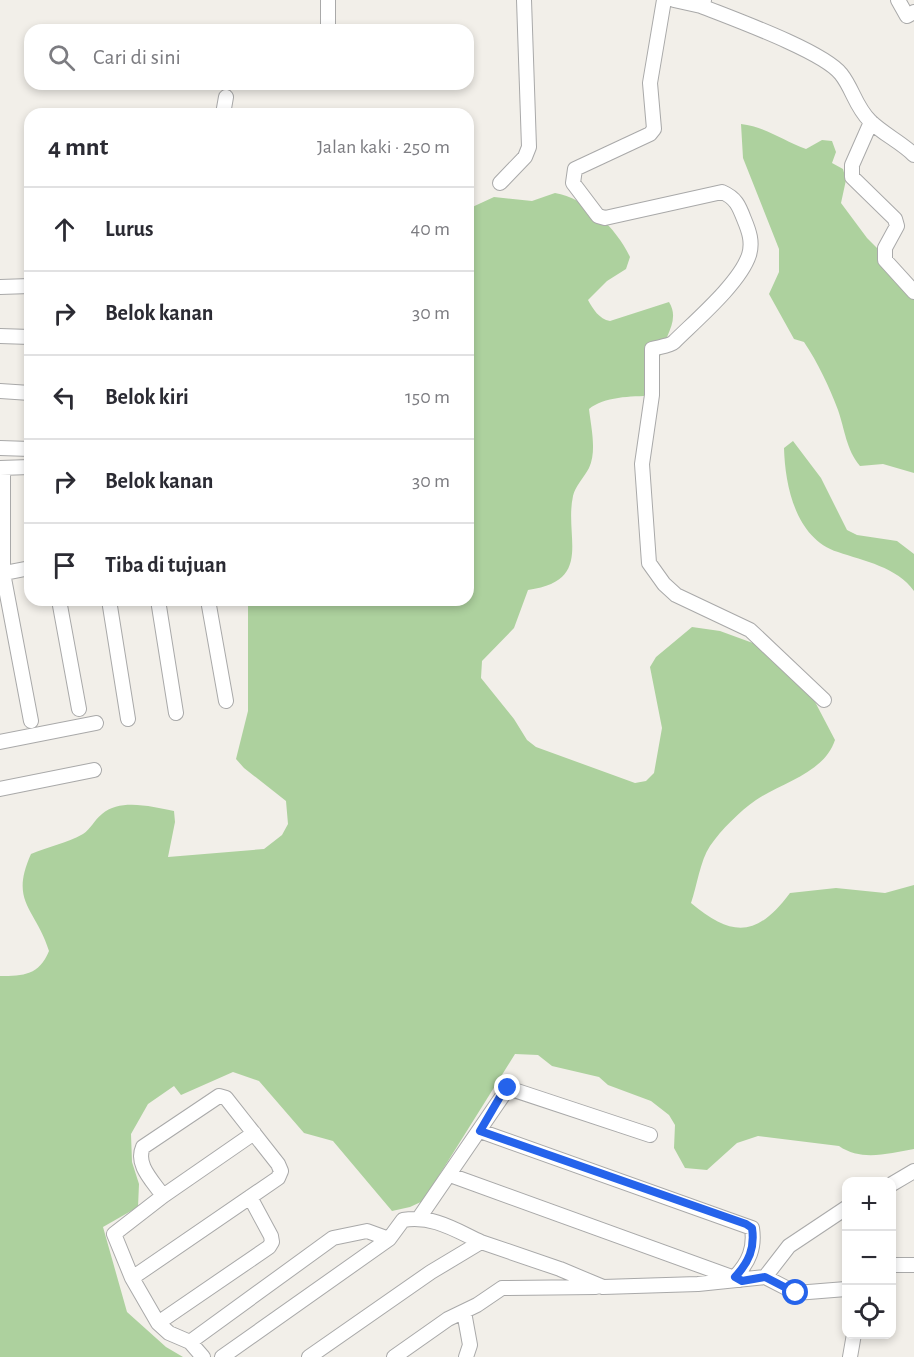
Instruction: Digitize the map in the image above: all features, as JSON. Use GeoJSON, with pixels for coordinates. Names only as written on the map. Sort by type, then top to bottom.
{"type":"FeatureCollection","features":[{"type":"Feature","properties":{"kind":"street"},"geometry":{"type":"LineString","coordinates":[[328,0],[328,24]]}},
{"type":"Feature","properties":{"kind":"street"},"geometry":{"type":"LineString","coordinates":[[500,183],[525,157],[529,147],[524,0]]}},
{"type":"Feature","properties":{"kind":"street"},"geometry":{"type":"LineString","coordinates":[[664,0],[650,83],[654,129],[650,134],[575,169],[573,183],[598,216],[604,218],[722,192],[733,197],[738,204],[750,235],[751,244],[746,263],[715,303],[673,343],[652,349],[652,395],[642,464],[649,563],[664,584],[676,595],[750,630],[824,700]]}},
{"type":"Feature","properties":{"kind":"street"},"geometry":{"type":"LineString","coordinates":[[674,0],[703,3],[778,37],[828,63],[841,74],[854,101],[871,122],[914,154]]}},
{"type":"Feature","properties":{"kind":"street"},"geometry":{"type":"LineString","coordinates":[[898,0],[912,18]]}},
{"type":"Feature","properties":{"kind":"street"},"geometry":{"type":"LineString","coordinates":[[224,108],[226,97]]}},
{"type":"Feature","properties":{"kind":"street"},"geometry":{"type":"LineString","coordinates":[[871,122],[852,165],[852,177],[895,219],[897,226],[885,248],[885,260],[914,292]]}},
{"type":"Feature","properties":{"kind":"street"},"geometry":{"type":"LineString","coordinates":[[0,287],[24,286]]}},
{"type":"Feature","properties":{"kind":"street"},"geometry":{"type":"LineString","coordinates":[[0,336],[24,337]]}},
{"type":"Feature","properties":{"kind":"street"},"geometry":{"type":"LineString","coordinates":[[0,391],[24,393]]}},
{"type":"Feature","properties":{"kind":"street"},"geometry":{"type":"LineString","coordinates":[[0,448],[24,449]]}},
{"type":"Feature","properties":{"kind":"street"},"geometry":{"type":"LineString","coordinates":[[24,467],[2,468],[2,573],[31,721]]}},
{"type":"Feature","properties":{"kind":"street"},"geometry":{"type":"LineString","coordinates":[[2,573],[24,569]]}},
{"type":"Feature","properties":{"kind":"street"},"geometry":{"type":"LineString","coordinates":[[60,606],[79,709]]}},
{"type":"Feature","properties":{"kind":"street"},"geometry":{"type":"LineString","coordinates":[[110,606],[128,719]]}},
{"type":"Feature","properties":{"kind":"street"},"geometry":{"type":"LineString","coordinates":[[159,606],[176,713]]}},
{"type":"Feature","properties":{"kind":"street"},"geometry":{"type":"LineString","coordinates":[[209,606],[226,701]]}},
{"type":"Feature","properties":{"kind":"street"},"geometry":{"type":"LineString","coordinates":[[0,742],[96,723]]}},
{"type":"Feature","properties":{"kind":"street"},"geometry":{"type":"LineString","coordinates":[[0,789],[94,770]]}},
{"type":"Feature","properties":{"kind":"street"},"geometry":{"type":"LineString","coordinates":[[419,1218],[480,1131],[504,1090],[514,1089],[650,1135]]}},
{"type":"Feature","properties":{"kind":"street"},"geometry":{"type":"LineString","coordinates":[[132,1278],[278,1178],[281,1171],[226,1098],[213,1099],[143,1147],[139,1155],[140,1163],[163,1196]]}},
{"type":"Feature","properties":{"kind":"street"},"geometry":{"type":"LineString","coordinates":[[480,1131],[752,1228],[754,1242],[752,1254],[738,1279]]}},
{"type":"Feature","properties":{"kind":"street"},"geometry":{"type":"LineString","coordinates":[[203,1357],[190,1342],[170,1333],[158,1323],[132,1278],[114,1234],[163,1196],[254,1133]]}},
{"type":"Feature","properties":{"kind":"street"},"geometry":{"type":"LineString","coordinates":[[896,1181],[914,1171]]}},
{"type":"Feature","properties":{"kind":"street"},"geometry":{"type":"LineString","coordinates":[[450,1175],[738,1279]]}},
{"type":"Feature","properties":{"kind":"street"},"geometry":{"type":"LineString","coordinates":[[158,1323],[269,1248],[272,1242],[271,1236],[250,1197]]}},
{"type":"Feature","properties":{"kind":"street"},"geometry":{"type":"LineString","coordinates":[[765,1277],[789,1246],[842,1211]]}},
{"type":"Feature","properties":{"kind":"street"},"geometry":{"type":"LineString","coordinates":[[222,1357],[389,1239],[403,1220],[419,1218],[433,1220],[481,1242],[560,1269],[603,1287]]}},
{"type":"Feature","properties":{"kind":"street"},"geometry":{"type":"LineString","coordinates":[[190,1342],[333,1238],[367,1231],[389,1239]]}},
{"type":"Feature","properties":{"kind":"street"},"geometry":{"type":"LineString","coordinates":[[309,1357],[431,1272],[481,1242]]}},
{"type":"Feature","properties":{"kind":"street"},"geometry":{"type":"LineString","coordinates":[[896,1265],[914,1265]]}},
{"type":"Feature","properties":{"kind":"street"},"geometry":{"type":"LineString","coordinates":[[394,1357],[448,1319],[464,1312],[502,1288],[603,1287],[765,1277],[796,1293],[842,1289]]}},
{"type":"Feature","properties":{"kind":"street"},"geometry":{"type":"LineString","coordinates":[[464,1312],[470,1345],[466,1357]]}},
{"type":"Feature","properties":{"kind":"street"},"geometry":{"type":"LineString","coordinates":[[850,1357],[853,1339]]}},
{"type":"Feature","properties":{"kind":"green space"},"geometry":{"type":"Polygon","coordinates":[[[741,124],[766,131],[806,149],[822,140],[832,141],[836,152],[832,163],[843,169],[846,180],[841,203],[867,238],[885,256],[914,297],[914,473],[883,464],[860,466],[855,460],[838,410],[819,366],[804,342],[794,339],[769,294],[779,272],[779,249],[743,158],[741,124]]]}},
{"type":"Feature","properties":{"kind":"green space"},"geometry":{"type":"Polygon","coordinates":[[[555,193],[578,201],[599,216],[624,246],[630,257],[626,269],[607,281],[588,300],[603,318],[610,321],[669,302],[673,316],[660,357],[660,396],[613,399],[596,404],[589,409],[593,454],[589,468],[573,496],[572,555],[569,567],[562,577],[549,585],[528,590],[514,628],[482,661],[481,678],[514,719],[527,740],[536,747],[635,783],[646,781],[654,773],[662,728],[650,667],[656,657],[692,627],[720,631],[761,646],[813,698],[835,740],[830,751],[812,769],[756,800],[725,827],[707,852],[691,903],[720,922],[732,927],[744,928],[767,918],[790,893],[836,888],[885,893],[914,885],[914,1149],[866,1155],[848,1151],[839,1146],[758,1136],[737,1143],[707,1170],[685,1168],[674,1148],[675,1125],[669,1115],[651,1101],[608,1085],[599,1077],[552,1066],[538,1055],[515,1054],[423,1201],[392,1211],[333,1141],[304,1133],[259,1081],[233,1072],[181,1095],[174,1086],[148,1104],[131,1134],[132,1162],[139,1184],[138,1207],[103,1227],[127,1312],[166,1347],[183,1357],[0,1357],[0,976],[30,972],[40,965],[49,951],[24,895],[25,870],[31,854],[77,837],[86,832],[99,816],[110,809],[127,805],[174,811],[175,822],[168,857],[264,849],[282,835],[288,824],[286,801],[236,759],[248,711],[248,606],[474,606],[474,206],[494,197],[532,201],[555,193]]]}},
{"type":"Feature","properties":{"kind":"green space"},"geometry":{"type":"Polygon","coordinates":[[[793,441],[821,478],[847,530],[857,535],[897,541],[914,554],[914,591],[899,576],[889,570],[838,552],[812,536],[803,523],[790,494],[784,448],[793,441]]]}},
{"type":"Feature","properties":{"kind":"route"},"geometry":{"type":"LineString","coordinates":[[508,1088],[504,1090],[480,1131],[746,1224],[752,1228],[754,1242],[752,1254],[735,1277],[742,1281],[765,1277],[796,1293]]}}]}
